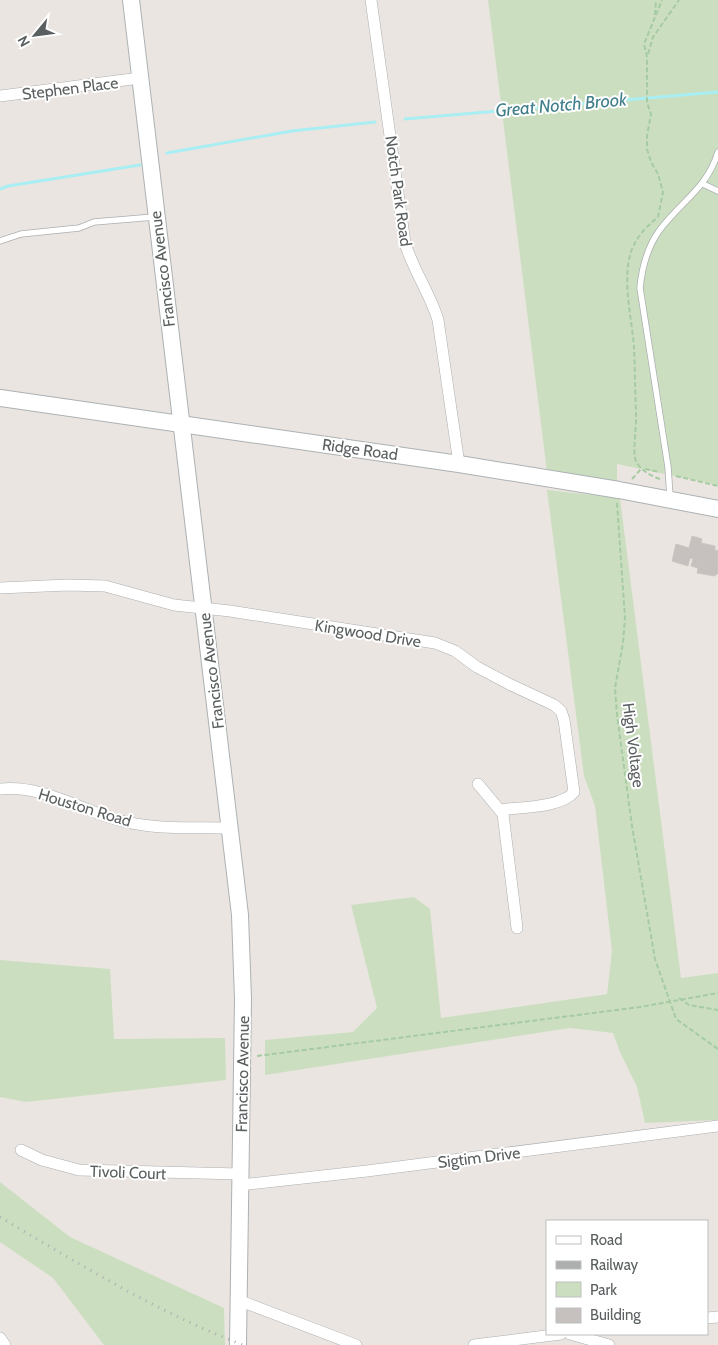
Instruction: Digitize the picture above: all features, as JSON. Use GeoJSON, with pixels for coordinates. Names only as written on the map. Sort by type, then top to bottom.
{"type":"FeatureCollection","features":[{"type":"Feature","properties":{"kind":"main road","name":"Francisco Avenue"},"geometry":{"type":"LineString","coordinates":[[131,0],[240,915],[242,1057],[238,1345]]}},
{"type":"Feature","properties":{"kind":"main road","name":"Ridge Road"},"geometry":{"type":"LineString","coordinates":[[0,398],[459,464],[620,490],[718,509]]}},
{"type":"Feature","properties":{"kind":"street","name":"Notch Park Road"},"geometry":{"type":"LineString","coordinates":[[372,0],[405,243],[410,262],[430,298],[438,320],[459,464]]}},
{"type":"Feature","properties":{"kind":"street","name":"Stephen Place"},"geometry":{"type":"LineString","coordinates":[[0,96],[140,78]]}},
{"type":"Feature","properties":{"kind":"street","name":"Kingwood Drive"},"geometry":{"type":"LineString","coordinates":[[0,588],[50,585],[105,586],[174,605],[444,645],[477,667],[554,705],[561,711],[567,731],[574,792],[570,797],[554,803],[500,810]]}},
{"type":"Feature","properties":{"kind":"street"},"geometry":{"type":"LineString","coordinates":[[478,784],[500,810],[517,928]]}},
{"type":"Feature","properties":{"kind":"street","name":"Houston Road"},"geometry":{"type":"LineString","coordinates":[[0,789],[22,789],[52,796],[124,821],[167,826],[230,828]]}},
{"type":"Feature","properties":{"kind":"street","name":"Sigtim Drive"},"geometry":{"type":"LineString","coordinates":[[240,1179],[367,1171],[718,1126]]}},
{"type":"Feature","properties":{"kind":"street","name":"Tivoli Court"},"geometry":{"type":"LineString","coordinates":[[21,1150],[42,1160],[79,1170],[240,1179]]}},
{"type":"Feature","properties":{"kind":"street"},"geometry":{"type":"LineString","coordinates":[[238,1300],[356,1345]]}},
{"type":"Feature","properties":{"kind":"street"},"geometry":{"type":"LineString","coordinates":[[474,1345],[553,1335]]}},
{"type":"Feature","properties":{"kind":"street"},"geometry":{"type":"LineString","coordinates":[[574,1335],[609,1345]]}},
{"type":"Feature","properties":{"kind":"street"},"geometry":{"type":"LineString","coordinates":[[0,1338],[5,1345]]}},
{"type":"Feature","properties":{"kind":"lane"},"geometry":{"type":"LineString","coordinates":[[670,501],[668,474],[640,288],[641,275],[648,250],[659,231],[703,184],[718,152]]}},
{"type":"Feature","properties":{"kind":"lane"},"geometry":{"type":"LineString","coordinates":[[703,184],[718,191]]}},
{"type":"Feature","properties":{"kind":"lane"},"geometry":{"type":"LineString","coordinates":[[0,240],[21,234],[79,228],[94,222],[156,217]]}},
{"type":"Feature","properties":{"kind":"path"},"geometry":{"type":"LineString","coordinates":[[655,16],[656,0]]}},
{"type":"Feature","properties":{"kind":"path"},"geometry":{"type":"LineString","coordinates":[[648,57],[644,44],[662,0]]}},
{"type":"Feature","properties":{"kind":"path"},"geometry":{"type":"LineString","coordinates":[[647,103],[648,57],[653,37],[679,0]]}},
{"type":"Feature","properties":{"kind":"path"},"geometry":{"type":"LineString","coordinates":[[669,482],[650,476],[642,468],[718,486]]}},
{"type":"Feature","properties":{"kind":"path","name":"High Voltage"},"geometry":{"type":"LineString","coordinates":[[620,490],[616,509],[625,618],[624,643],[615,688],[617,715],[632,826],[655,959],[676,1019],[691,1028],[718,1050]]}},
{"type":"Feature","properties":{"kind":"path"},"geometry":{"type":"LineString","coordinates":[[242,1057],[640,1006],[678,998],[718,993]]}},
{"type":"Feature","properties":{"kind":"path"},"geometry":{"type":"LineString","coordinates":[[678,998],[689,1005],[718,1010]]}},
{"type":"Feature","properties":{"kind":"green space"},"geometry":{"type":"Polygon","coordinates":[[[488,0],[718,0],[718,485],[617,464],[617,484],[547,472],[488,0]]]}},
{"type":"Feature","properties":{"kind":"green space"},"geometry":{"type":"Polygon","coordinates":[[[547,490],[620,498],[681,978],[718,973],[718,1120],[645,1123],[637,1087],[613,1033],[570,1028],[265,1075],[265,1040],[353,1032],[377,1008],[351,905],[414,897],[430,909],[441,1018],[607,994],[612,951],[595,806],[584,776],[547,490]]]}},
{"type":"Feature","properties":{"kind":"green space"},"geometry":{"type":"Polygon","coordinates":[[[0,960],[110,969],[114,1039],[225,1038],[226,1080],[26,1102],[0,1097],[0,960]]]}},
{"type":"Feature","properties":{"kind":"green space"},"geometry":{"type":"Polygon","coordinates":[[[0,1182],[70,1237],[224,1308],[225,1345],[104,1345],[53,1278],[0,1242],[0,1182]]]}},
{"type":"Feature","properties":{"kind":"building"},"geometry":{"type":"Polygon","coordinates":[[[692,536],[702,539],[701,543],[715,546],[715,550],[718,551],[718,573],[715,576],[697,573],[698,568],[691,566],[693,559],[690,558],[688,566],[672,561],[676,544],[689,548],[692,536]]]}},
{"type":"Feature","properties":{"kind":"waterway","name":"Great Notch Brook"},"geometry":{"type":"LineString","coordinates":[[405,119],[718,92]]}},
{"type":"Feature","properties":{"kind":"waterway","name":"Great Notch Brook"},"geometry":{"type":"LineString","coordinates":[[167,153],[292,131],[375,122]]}},
{"type":"Feature","properties":{"kind":"waterway","name":"Great Notch Brook"},"geometry":{"type":"LineString","coordinates":[[0,189],[8,186],[140,165]]}},
{"type":"Feature","properties":{"kind":"railway"},"geometry":{"type":"LineString","coordinates":[[0,1217],[149,1302],[180,1318],[243,1345]]}}]}
